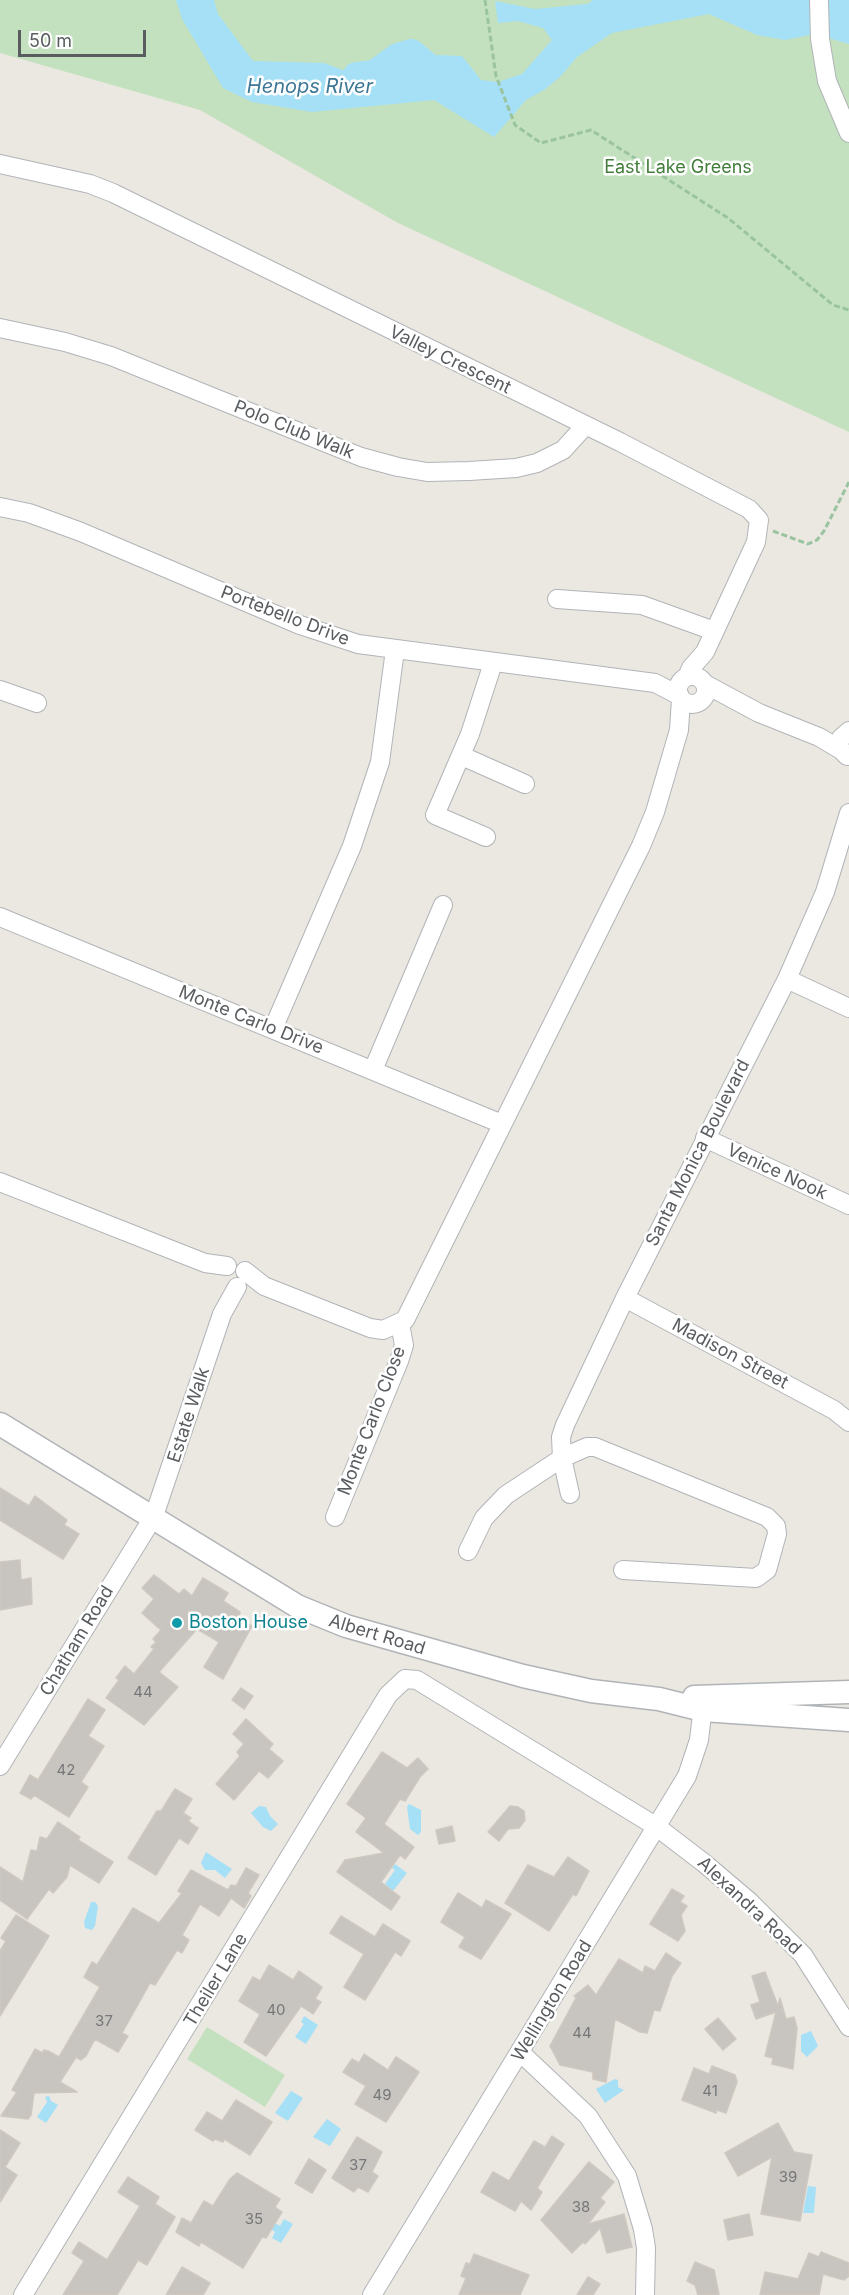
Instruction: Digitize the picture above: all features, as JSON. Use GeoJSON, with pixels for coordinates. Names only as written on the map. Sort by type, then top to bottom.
{"type":"FeatureCollection","features":[{"type":"Feature","properties":{"kind":"street"},"geometry":{"type":"LineString","coordinates":[[819,0],[820,39],[827,81],[849,133]]}},
{"type":"Feature","properties":{"kind":"street","name":"Valley Crescent"},"geometry":{"type":"LineString","coordinates":[[0,164],[90,184],[113,193],[584,427],[620,442],[749,509],[757,516],[760,526]]}},
{"type":"Feature","properties":{"kind":"street","name":"Polo Club Walk"},"geometry":{"type":"LineString","coordinates":[[0,328],[65,342],[111,356],[361,457],[398,467],[428,472],[516,468],[537,463],[563,450],[584,427]]}},
{"type":"Feature","properties":{"kind":"street","name":"Portebello Drive"},"geometry":{"type":"LineString","coordinates":[[0,507],[29,513],[81,532],[328,636],[395,650],[655,683],[692,690],[739,703],[780,723],[846,749]]}},
{"type":"Feature","properties":{"kind":"street"},"geometry":{"type":"LineString","coordinates":[[0,1182],[205,1263],[233,1278],[264,1286],[370,1328],[383,1330],[400,1324],[411,1311],[641,846],[655,812],[705,652],[756,542],[760,526]]}},
{"type":"Feature","properties":{"kind":"street"},"geometry":{"type":"LineString","coordinates":[[556,599],[642,605],[714,631]]}},
{"type":"Feature","properties":{"kind":"street"},"geometry":{"type":"LineString","coordinates":[[273,1029],[352,846],[380,762],[395,650]]}},
{"type":"Feature","properties":{"kind":"street"},"geometry":{"type":"LineString","coordinates":[[486,837],[435,815],[462,756],[493,663]]}},
{"type":"Feature","properties":{"kind":"street"},"geometry":{"type":"LineString","coordinates":[[0,690],[37,703]]}},
{"type":"Feature","properties":{"kind":"street"},"geometry":{"type":"LineString","coordinates":[[462,756],[525,784]]}},
{"type":"Feature","properties":{"kind":"street","name":"Santa Monica Boulevard"},"geometry":{"type":"LineString","coordinates":[[570,1494],[562,1458],[561,1437],[565,1425],[625,1298],[787,978],[825,892],[846,832],[849,813]]}},
{"type":"Feature","properties":{"kind":"street"},"geometry":{"type":"LineString","coordinates":[[373,1070],[443,905]]}},
{"type":"Feature","properties":{"kind":"street","name":"Monte Carlo Drive"},"geometry":{"type":"LineString","coordinates":[[0,917],[502,1124]]}},
{"type":"Feature","properties":{"kind":"street"},"geometry":{"type":"LineString","coordinates":[[787,978],[849,1008]]}},
{"type":"Feature","properties":{"kind":"street","name":"Venice Nook"},"geometry":{"type":"LineString","coordinates":[[705,1138],[849,1205]]}},
{"type":"Feature","properties":{"kind":"street","name":"Estate Walk"},"geometry":{"type":"LineString","coordinates":[[154,1516],[233,1278]]}},
{"type":"Feature","properties":{"kind":"street","name":"Madison Street"},"geometry":{"type":"LineString","coordinates":[[625,1298],[834,1410],[849,1422]]}},
{"type":"Feature","properties":{"kind":"street","name":"Monte Carlo Close"},"geometry":{"type":"LineString","coordinates":[[335,1517],[399,1361],[404,1345],[404,1334],[400,1324]]}},
{"type":"Feature","properties":{"kind":"street","name":"Albert Road"},"geometry":{"type":"LineString","coordinates":[[0,1424],[154,1516],[297,1606],[346,1626],[523,1676],[591,1691],[849,1720]]}},
{"type":"Feature","properties":{"kind":"street"},"geometry":{"type":"LineString","coordinates":[[468,1551],[484,1518],[506,1495],[562,1458],[588,1447],[595,1447],[768,1517],[776,1526],[777,1534],[767,1570],[756,1578],[623,1570]]}},
{"type":"Feature","properties":{"kind":"street","name":"Chatham Road"},"geometry":{"type":"LineString","coordinates":[[0,1766],[154,1516]]}},
{"type":"Feature","properties":{"kind":"street","name":"Theiler Lane"},"geometry":{"type":"LineString","coordinates":[[24,2295],[388,1695],[402,1681],[410,1678],[417,1680]]}},
{"type":"Feature","properties":{"kind":"street","name":"Albert Road"},"geometry":{"type":"LineString","coordinates":[[417,1680],[657,1827]]}},
{"type":"Feature","properties":{"kind":"street","name":"Albert Road"},"geometry":{"type":"LineString","coordinates":[[704,1703],[849,1692]]}},
{"type":"Feature","properties":{"kind":"street","name":"Wellington Road"},"geometry":{"type":"LineString","coordinates":[[372,2295],[521,2053],[691,1767],[704,1703]]}},
{"type":"Feature","properties":{"kind":"street","name":"Alexandra Road"},"geometry":{"type":"LineString","coordinates":[[657,1827],[704,1863],[777,1928],[803,1955],[849,2027]]}},
{"type":"Feature","properties":{"kind":"street"},"geometry":{"type":"LineString","coordinates":[[521,2053],[588,2116],[627,2176],[643,2229],[646,2248],[645,2295]]}},
{"type":"Feature","properties":{"kind":"path"},"geometry":{"type":"LineString","coordinates":[[485,1],[496,76],[515,125],[541,143],[591,130],[728,218],[833,305],[849,310]]}},
{"type":"Feature","properties":{"kind":"path"},"geometry":{"type":"LineString","coordinates":[[760,526],[808,544],[817,540],[849,482]]}},
{"type":"Feature","properties":{"kind":"green space","name":"East Lake Greens"},"geometry":{"type":"Polygon","coordinates":[[[0,0],[849,0],[849,432],[398,223],[200,110],[0,53],[0,0]]]}},
{"type":"Feature","properties":{"kind":"green space"},"geometry":{"type":"Polygon","coordinates":[[[207,2027],[285,2075],[265,2107],[187,2059],[207,2027]]]}},
{"type":"Feature","properties":{"kind":"water","name":"Henops River"},"geometry":{"type":"Polygon","coordinates":[[[176,0],[214,0],[218,14],[253,61],[324,63],[359,76],[411,54],[462,56],[481,80],[498,82],[522,74],[552,40],[543,28],[518,21],[498,23],[495,1],[535,9],[628,0],[849,0],[849,44],[815,34],[785,40],[757,35],[709,14],[612,33],[577,57],[560,77],[544,90],[526,100],[494,137],[434,100],[312,112],[252,102],[223,88],[182,19],[176,0]]]}},
{"type":"Feature","properties":{"kind":"water"},"geometry":{"type":"Polygon","coordinates":[[[409,1804],[421,1810],[421,1832],[418,1835],[410,1829],[407,1807],[409,1804]]]}},
{"type":"Feature","properties":{"kind":"water"},"geometry":{"type":"Polygon","coordinates":[[[259,1806],[266,1807],[270,1816],[278,1824],[271,1831],[263,1827],[251,1813],[259,1806]]]}},
{"type":"Feature","properties":{"kind":"water"},"geometry":{"type":"Polygon","coordinates":[[[206,1852],[232,1869],[225,1878],[215,1870],[205,1870],[201,1863],[206,1852]]]}},
{"type":"Feature","properties":{"kind":"water"},"geometry":{"type":"Polygon","coordinates":[[[395,1864],[407,1873],[393,1891],[385,1884],[395,1870],[392,1868],[395,1864]]]}},
{"type":"Feature","properties":{"kind":"water"},"geometry":{"type":"Polygon","coordinates":[[[91,1902],[95,1902],[98,1906],[95,1926],[92,1930],[85,1928],[84,1922],[91,1902]]]}},
{"type":"Feature","properties":{"kind":"water"},"geometry":{"type":"Polygon","coordinates":[[[304,2016],[318,2025],[306,2044],[295,2037],[304,2024],[301,2022],[304,2016]]]}},
{"type":"Feature","properties":{"kind":"water"},"geometry":{"type":"Polygon","coordinates":[[[811,2031],[818,2046],[807,2057],[801,2051],[801,2035],[811,2031]]]}},
{"type":"Feature","properties":{"kind":"water"},"geometry":{"type":"Polygon","coordinates":[[[615,2079],[618,2080],[618,2087],[624,2090],[605,2103],[596,2089],[615,2079]]]}},
{"type":"Feature","properties":{"kind":"water"},"geometry":{"type":"Polygon","coordinates":[[[291,2091],[303,2098],[288,2121],[275,2113],[291,2091]]]}},
{"type":"Feature","properties":{"kind":"water"},"geometry":{"type":"Polygon","coordinates":[[[49,2096],[51,2101],[58,2105],[46,2123],[37,2117],[47,2102],[45,2097],[49,2096]]]}},
{"type":"Feature","properties":{"kind":"water"},"geometry":{"type":"Polygon","coordinates":[[[327,2119],[341,2129],[330,2146],[313,2137],[327,2119]]]}},
{"type":"Feature","properties":{"kind":"water"},"geometry":{"type":"Polygon","coordinates":[[[808,2186],[816,2187],[814,2213],[803,2213],[808,2186]]]}},
{"type":"Feature","properties":{"kind":"water"},"geometry":{"type":"Polygon","coordinates":[[[284,2219],[293,2224],[281,2243],[272,2238],[275,2232],[271,2229],[275,2223],[280,2226],[284,2219]]]}},
{"type":"Feature","properties":{"kind":"building"},"geometry":{"type":"Polygon","coordinates":[[[0,1488],[29,1506],[35,1496],[67,1520],[64,1525],[79,1534],[63,1559],[0,1520],[0,1488]]]}},
{"type":"Feature","properties":{"kind":"building"},"geometry":{"type":"Polygon","coordinates":[[[20,1560],[21,1580],[31,1578],[32,1604],[0,1610],[0,1562],[20,1560]]]}},
{"type":"Feature","properties":{"kind":"building"},"geometry":{"type":"Polygon","coordinates":[[[154,1575],[179,1594],[184,1589],[192,1596],[203,1578],[228,1593],[223,1601],[240,1612],[239,1618],[252,1626],[223,1679],[204,1667],[219,1642],[197,1629],[159,1672],[178,1687],[144,1725],[106,1698],[119,1680],[116,1678],[125,1666],[134,1674],[154,1649],[151,1647],[156,1642],[153,1639],[161,1630],[142,1613],[154,1599],[142,1588],[154,1575]]]}},
{"type":"Feature","properties":{"kind":"building"},"geometry":{"type":"Polygon","coordinates":[[[241,1688],[253,1696],[244,1709],[232,1700],[241,1688]]]}},
{"type":"Feature","properties":{"kind":"building"},"geometry":{"type":"Polygon","coordinates":[[[88,1699],[105,1710],[88,1736],[104,1746],[81,1782],[88,1787],[69,1817],[34,1795],[31,1799],[20,1793],[30,1775],[38,1780],[88,1699]]]}},
{"type":"Feature","properties":{"kind":"building"},"geometry":{"type":"Polygon","coordinates":[[[246,1719],[273,1744],[269,1749],[283,1761],[268,1778],[259,1771],[234,1800],[216,1784],[240,1756],[237,1752],[244,1744],[233,1734],[246,1719]]]}},
{"type":"Feature","properties":{"kind":"building"},"geometry":{"type":"Polygon","coordinates":[[[382,1752],[407,1768],[418,1758],[428,1769],[420,1777],[405,1801],[400,1799],[384,1824],[414,1847],[405,1859],[400,1855],[381,1882],[400,1897],[391,1910],[337,1872],[345,1860],[384,1853],[356,1832],[366,1818],[347,1804],[382,1752]]]}},
{"type":"Feature","properties":{"kind":"building"},"geometry":{"type":"Polygon","coordinates":[[[175,1789],[192,1799],[183,1813],[191,1818],[188,1821],[198,1828],[188,1844],[179,1838],[156,1875],[128,1858],[157,1811],[161,1811],[175,1789]]]}},
{"type":"Feature","properties":{"kind":"building"},"geometry":{"type":"Polygon","coordinates":[[[510,1806],[524,1811],[525,1820],[519,1828],[508,1829],[499,1841],[488,1832],[510,1806]]]}},
{"type":"Feature","properties":{"kind":"building"},"geometry":{"type":"Polygon","coordinates":[[[58,1822],[80,1837],[78,1840],[113,1862],[99,1883],[70,1865],[67,1877],[53,1893],[49,1889],[27,1919],[0,1900],[0,1867],[23,1882],[31,1850],[37,1851],[40,1837],[47,1839],[58,1822]]]}},
{"type":"Feature","properties":{"kind":"building"},"geometry":{"type":"Polygon","coordinates":[[[452,1826],[455,1841],[439,1844],[436,1830],[452,1826]]]}},
{"type":"Feature","properties":{"kind":"building"},"geometry":{"type":"Polygon","coordinates":[[[568,1857],[589,1871],[576,1896],[573,1894],[549,1931],[505,1903],[528,1865],[554,1877],[568,1857]]]}},
{"type":"Feature","properties":{"kind":"building"},"geometry":{"type":"Polygon","coordinates":[[[246,1868],[259,1875],[248,1893],[251,1896],[244,1908],[231,1898],[219,1916],[200,1904],[182,1935],[189,1940],[182,1953],[177,1950],[155,1985],[150,1983],[122,2033],[128,2036],[118,2052],[95,2039],[86,2056],[81,2060],[76,2057],[60,2082],[77,2092],[34,2093],[31,2115],[28,2119],[1,2116],[17,2092],[12,2090],[35,2049],[42,2053],[44,2050],[48,2051],[59,2057],[100,1987],[84,1977],[92,1962],[97,1965],[133,1908],[159,1923],[182,1893],[178,1891],[191,1870],[228,1890],[231,1885],[236,1886],[246,1868]]]}},
{"type":"Feature","properties":{"kind":"building"},"geometry":{"type":"Polygon","coordinates":[[[672,1889],[684,1896],[680,1902],[687,1906],[681,1915],[685,1931],[678,1941],[650,1924],[672,1889]]]}},
{"type":"Feature","properties":{"kind":"building"},"geometry":{"type":"Polygon","coordinates":[[[458,1893],[482,1908],[486,1900],[511,1914],[481,1959],[459,1947],[465,1937],[441,1922],[458,1893]]]}},
{"type":"Feature","properties":{"kind":"building"},"geometry":{"type":"Polygon","coordinates":[[[16,1915],[49,1936],[0,2016],[0,1951],[6,1941],[1,1938],[16,1915]]]}},
{"type":"Feature","properties":{"kind":"building"},"geometry":{"type":"Polygon","coordinates":[[[341,1916],[375,1937],[383,1924],[410,1941],[401,1956],[395,1952],[365,2000],[344,1987],[364,1954],[330,1933],[341,1916]]]}},
{"type":"Feature","properties":{"kind":"building"},"geometry":{"type":"Polygon","coordinates":[[[666,1953],[681,1963],[672,1976],[660,2011],[654,2010],[647,2033],[640,2032],[615,2019],[606,2082],[593,2079],[593,2072],[560,2065],[550,2046],[576,1998],[574,1996],[588,1985],[596,1995],[619,1959],[643,1973],[645,1966],[655,1971],[666,1953]]]}},
{"type":"Feature","properties":{"kind":"building"},"geometry":{"type":"Polygon","coordinates":[[[269,1965],[293,1980],[299,1971],[322,1987],[315,1999],[321,2002],[313,2014],[301,2006],[266,2056],[244,2042],[260,2014],[239,2001],[253,1977],[260,1981],[269,1965]]]}},
{"type":"Feature","properties":{"kind":"building"},"geometry":{"type":"Polygon","coordinates":[[[765,1972],[778,2006],[780,1998],[786,2019],[794,2017],[797,2028],[793,2069],[772,2064],[773,2058],[765,2056],[776,2012],[756,2019],[751,2005],[760,2002],[752,1976],[765,1972]]]}},
{"type":"Feature","properties":{"kind":"building"},"geometry":{"type":"Polygon","coordinates":[[[718,2018],[736,2039],[723,2050],[705,2029],[718,2018]]]}},
{"type":"Feature","properties":{"kind":"building"},"geometry":{"type":"Polygon","coordinates":[[[364,2054],[388,2070],[396,2057],[419,2072],[386,2122],[355,2104],[366,2086],[343,2072],[352,2059],[359,2063],[364,2054]]]}},
{"type":"Feature","properties":{"kind":"building"},"geometry":{"type":"Polygon","coordinates":[[[712,2066],[735,2075],[737,2082],[726,2113],[717,2110],[716,2113],[682,2100],[694,2068],[709,2074],[712,2066]]]}},
{"type":"Feature","properties":{"kind":"building"},"geometry":{"type":"Polygon","coordinates":[[[236,2100],[272,2122],[250,2155],[224,2139],[223,2142],[215,2139],[213,2141],[195,2130],[207,2112],[222,2121],[236,2100]]]}},
{"type":"Feature","properties":{"kind":"building"},"geometry":{"type":"Polygon","coordinates":[[[778,2123],[794,2152],[812,2155],[800,2221],[761,2214],[772,2157],[738,2176],[725,2153],[778,2123]]]}},
{"type":"Feature","properties":{"kind":"building"},"geometry":{"type":"Polygon","coordinates":[[[0,2130],[20,2143],[5,2167],[17,2175],[0,2202],[0,2130]]]}},
{"type":"Feature","properties":{"kind":"building"},"geometry":{"type":"Polygon","coordinates":[[[552,2136],[564,2144],[537,2188],[542,2192],[531,2210],[521,2201],[515,2211],[481,2192],[493,2172],[509,2181],[534,2141],[545,2147],[552,2136]]]}},
{"type":"Feature","properties":{"kind":"building"},"geometry":{"type":"Polygon","coordinates":[[[357,2137],[382,2152],[372,2172],[378,2176],[368,2192],[358,2187],[354,2192],[332,2178],[357,2137]]]}},
{"type":"Feature","properties":{"kind":"building"},"geometry":{"type":"Polygon","coordinates":[[[309,2159],[326,2170],[312,2193],[295,2183],[309,2159]]]}},
{"type":"Feature","properties":{"kind":"building"},"geometry":{"type":"Polygon","coordinates":[[[589,2162],[614,2182],[600,2198],[605,2202],[588,2224],[624,2214],[632,2247],[607,2253],[600,2228],[585,2244],[583,2242],[572,2253],[541,2220],[589,2162]]]}},
{"type":"Feature","properties":{"kind":"building"},"geometry":{"type":"Polygon","coordinates":[[[237,2173],[280,2199],[275,2207],[282,2212],[266,2238],[262,2237],[243,2268],[201,2242],[199,2246],[176,2232],[182,2218],[191,2223],[204,2201],[213,2206],[230,2179],[237,2173]]]}},
{"type":"Feature","properties":{"kind":"building"},"geometry":{"type":"Polygon","coordinates":[[[128,2177],[159,2197],[155,2204],[175,2217],[147,2265],[138,2260],[117,2295],[63,2295],[84,2261],[72,2253],[79,2242],[107,2260],[140,2206],[118,2192],[128,2177]]]}},
{"type":"Feature","properties":{"kind":"building"},"geometry":{"type":"Polygon","coordinates":[[[749,2214],[753,2235],[728,2240],[724,2220],[749,2214]]]}},
{"type":"Feature","properties":{"kind":"building"},"geometry":{"type":"Polygon","coordinates":[[[821,2252],[849,2263],[849,2276],[844,2280],[823,2274],[819,2295],[760,2295],[765,2272],[798,2279],[809,2253],[819,2257],[821,2252]]]}},
{"type":"Feature","properties":{"kind":"building"},"geometry":{"type":"Polygon","coordinates":[[[474,2254],[529,2275],[520,2295],[459,2295],[466,2278],[461,2276],[466,2263],[470,2264],[474,2254]]]}},
{"type":"Feature","properties":{"kind":"building"},"geometry":{"type":"Polygon","coordinates":[[[695,2262],[714,2270],[719,2295],[698,2295],[695,2285],[687,2281],[695,2262]]]}},
{"type":"Feature","properties":{"kind":"building"},"geometry":{"type":"Polygon","coordinates":[[[182,2267],[210,2283],[203,2295],[166,2295],[182,2267]]]}},
{"type":"Feature","properties":{"kind":"building"},"geometry":{"type":"Polygon","coordinates":[[[588,2277],[600,2284],[593,2295],[577,2295],[588,2277]]]}},
{"type":"Feature","properties":{"kind":"waterway"},"geometry":{"type":"LineString","coordinates":[[589,23],[612,3],[628,0]]}},
{"type":"Feature","properties":{"kind":"waterway"},"geometry":{"type":"LineString","coordinates":[[357,77],[375,75],[398,58],[411,54],[443,81]]}},
{"type":"Feature","properties":{"kind":"place","name":"Boston House"},"geometry":{"type":"Point","coordinates":[177,1623]}}]}
